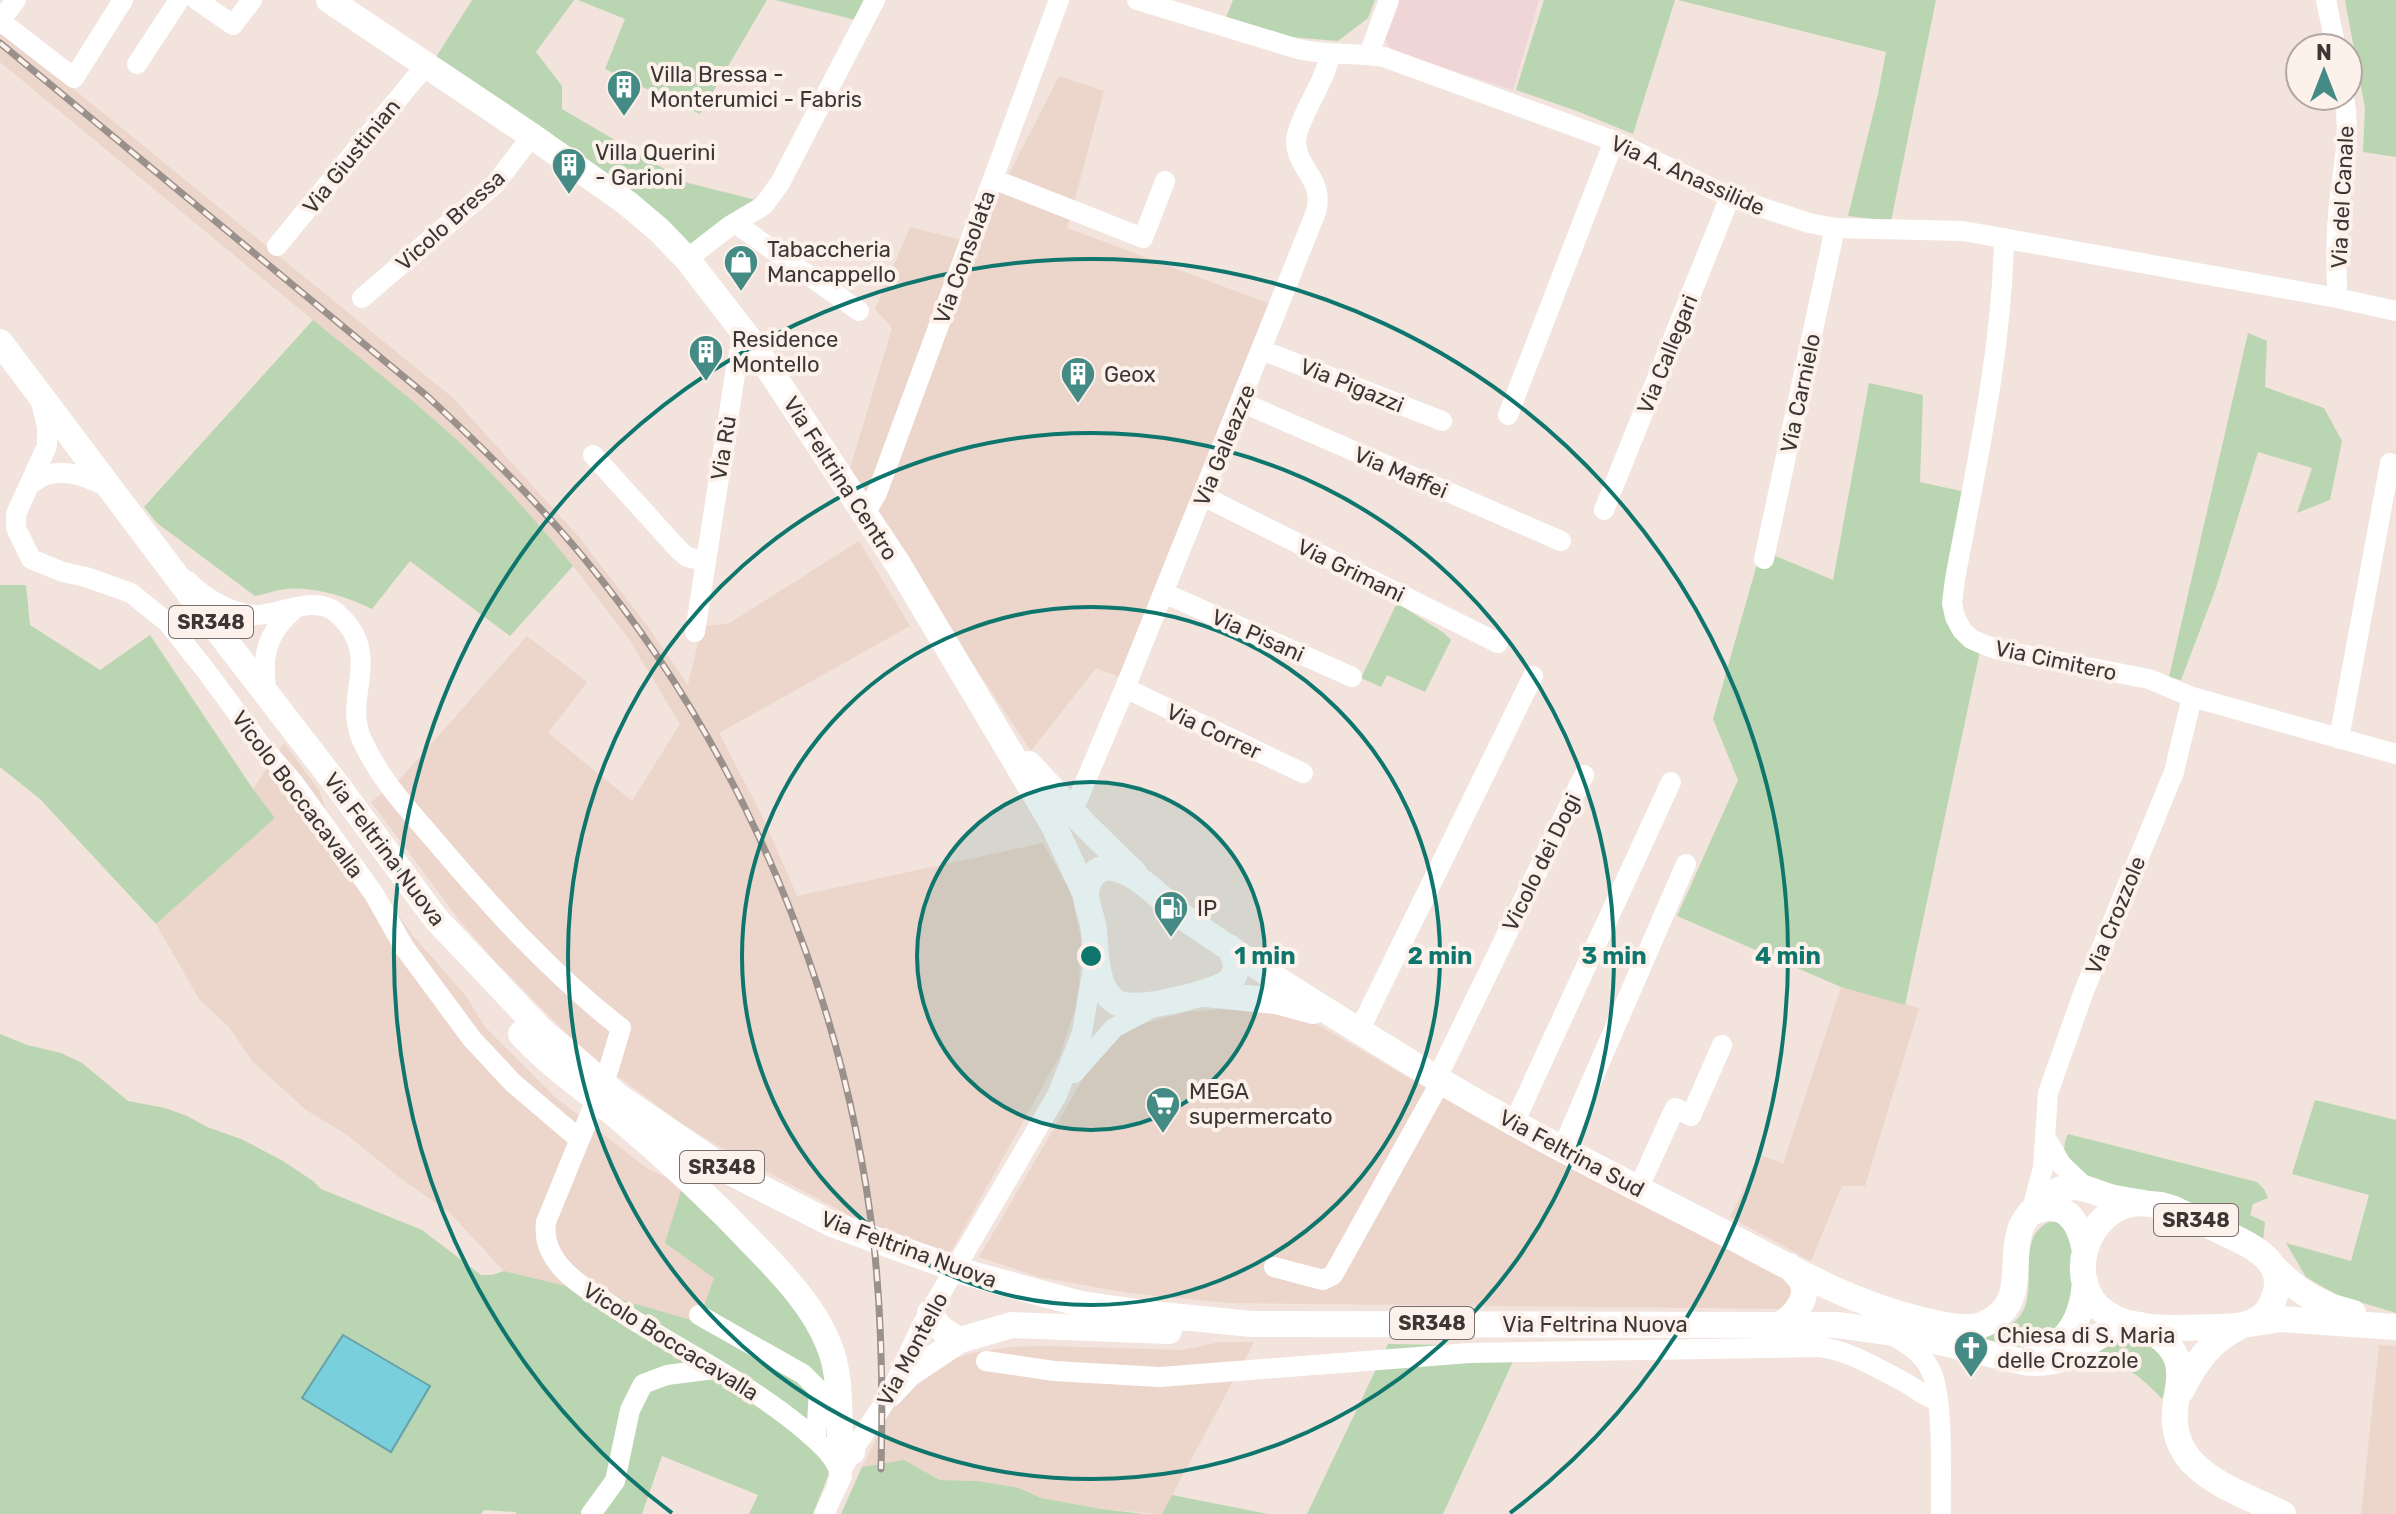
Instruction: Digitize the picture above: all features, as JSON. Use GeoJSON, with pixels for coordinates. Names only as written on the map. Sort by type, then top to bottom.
{"type":"FeatureCollection","features":[{"type":"Feature","properties":{"kind":"main road","name":"Via Feltrina Centro"},"geometry":{"type":"LineString","coordinates":[[329,0],[627,203],[687,259],[749,339],[898,564],[988,715],[1062,817]]}},
{"type":"Feature","properties":{"kind":"main road","name":"Via Feltrina Nuova"},"geometry":{"type":"LineString","coordinates":[[0,342],[436,919],[542,1031],[566,1064],[618,1106],[726,1170],[832,1224],[964,1272],[1081,1304],[1251,1324],[1837,1325],[1881,1330],[2037,1363],[2058,1361],[2103,1334],[2135,1324]]}},
{"type":"Feature","properties":{"kind":"main road"},"geometry":{"type":"LineString","coordinates":[[1062,817],[1141,881]]}},
{"type":"Feature","properties":{"kind":"main road"},"geometry":{"type":"LineString","coordinates":[[1062,817],[1086,895],[1102,983],[1119,1005],[1158,1004],[1221,987],[1235,976],[1236,962],[1229,947]]}},
{"type":"Feature","properties":{"kind":"main road"},"geometry":{"type":"LineString","coordinates":[[1086,895],[1090,879],[1100,870],[1115,868],[1141,881]]}},
{"type":"Feature","properties":{"kind":"main road","name":"Via Feltrina Sud"},"geometry":{"type":"LineString","coordinates":[[1141,881],[1173,910],[1439,1080],[1638,1189],[1842,1293],[1872,1305],[1961,1328],[1980,1326],[1996,1317],[2012,1295],[2019,1234],[2030,1214]]}},
{"type":"Feature","properties":{"kind":"main road","name":"Via Feltrina Sud"},"geometry":{"type":"LineString","coordinates":[[1199,993],[1290,1004],[1355,1028]]}},
{"type":"Feature","properties":{"kind":"main road"},"geometry":{"type":"LineString","coordinates":[[618,1106],[797,1294],[829,1344],[839,1397],[840,1439],[845,1460]]}},
{"type":"Feature","properties":{"kind":"main road"},"geometry":{"type":"LineString","coordinates":[[2030,1214],[2050,1194],[2075,1187],[2144,1203]]}},
{"type":"Feature","properties":{"kind":"main road","name":"SR348"},"geometry":{"type":"LineString","coordinates":[[2144,1203],[2174,1209],[2252,1246],[2264,1254],[2296,1289],[2318,1302],[2396,1325],[2281,1319],[2180,1327],[2135,1324],[2116,1319],[2099,1307],[2089,1291],[2085,1264],[2093,1230],[2107,1214],[2124,1205],[2144,1203]]}},
{"type":"Feature","properties":{"kind":"main road"},"geometry":{"type":"LineString","coordinates":[[2030,1214],[2053,1207],[2064,1211],[2079,1229],[2085,1264]]}},
{"type":"Feature","properties":{"kind":"main road","name":"Via Feltrina Nuova"},"geometry":{"type":"LineString","coordinates":[[2012,1359],[2050,1350],[2069,1333],[2082,1307],[2085,1264]]}},
{"type":"Feature","properties":{"kind":"main road"},"geometry":{"type":"LineString","coordinates":[[2175,1401],[2192,1369],[2210,1346],[2222,1336],[2263,1316],[2273,1301],[2276,1282],[2272,1265]]}},
{"type":"Feature","properties":{"kind":"main road"},"geometry":{"type":"LineString","coordinates":[[1779,1325],[1793,1315],[1804,1293],[1802,1283],[1789,1266]]}},
{"type":"Feature","properties":{"kind":"main road"},"geometry":{"type":"LineString","coordinates":[[930,1313],[935,1325],[947,1334],[972,1336]]}},
{"type":"Feature","properties":{"kind":"main road"},"geometry":{"type":"LineString","coordinates":[[888,1397],[909,1374],[972,1336],[1012,1325],[1183,1331],[1251,1324]]}},
{"type":"Feature","properties":{"kind":"main road"},"geometry":{"type":"LineString","coordinates":[[2135,1324],[2162,1339],[2176,1356],[2180,1375],[2173,1416],[2183,1451],[2198,1469],[2214,1480],[2283,1514]]}},
{"type":"Feature","properties":{"kind":"street"},"geometry":{"type":"LineString","coordinates":[[16,0],[0,21],[74,78],[123,0]]}},
{"type":"Feature","properties":{"kind":"street"},"geometry":{"type":"LineString","coordinates":[[137,64],[179,0]]}},
{"type":"Feature","properties":{"kind":"street"},"geometry":{"type":"LineString","coordinates":[[197,0],[233,25],[252,0]]}},
{"type":"Feature","properties":{"kind":"street"},"geometry":{"type":"LineString","coordinates":[[687,259],[763,206],[780,183],[875,0]]}},
{"type":"Feature","properties":{"kind":"street","name":"Via Consolata"},"geometry":{"type":"LineString","coordinates":[[863,510],[877,493],[1059,0]]}},
{"type":"Feature","properties":{"kind":"street","name":"Via A. Anassilide"},"geometry":{"type":"LineString","coordinates":[[1137,0],[1298,49],[1330,55],[1369,54],[1384,57],[1614,141],[1730,197],[1779,215],[1835,228],[1963,231],[2396,311]]}},
{"type":"Feature","properties":{"kind":"street"},"geometry":{"type":"LineString","coordinates":[[1369,54],[1389,0]]}},
{"type":"Feature","properties":{"kind":"street"},"geometry":{"type":"LineString","coordinates":[[2326,0],[2333,32]]}},
{"type":"Feature","properties":{"kind":"street","name":"Via Galeazze"},"geometry":{"type":"LineString","coordinates":[[1062,817],[1078,799],[1125,688],[1318,207],[1316,184],[1300,157],[1296,141],[1330,55]]}},
{"type":"Feature","properties":{"kind":"street","name":"Via Giustinian"},"geometry":{"type":"LineString","coordinates":[[277,246],[426,65]]}},
{"type":"Feature","properties":{"kind":"street","name":"Via del Canale"},"geometry":{"type":"LineString","coordinates":[[2337,298],[2338,213],[2347,158],[2347,112]]}},
{"type":"Feature","properties":{"kind":"street","name":"Vicolo Bressa"},"geometry":{"type":"LineString","coordinates":[[362,298],[495,184],[532,136]]}},
{"type":"Feature","properties":{"kind":"street"},"geometry":{"type":"LineString","coordinates":[[1508,415],[1614,141]]}},
{"type":"Feature","properties":{"kind":"street"},"geometry":{"type":"LineString","coordinates":[[993,179],[1143,238],[1165,181]]}},
{"type":"Feature","properties":{"kind":"street","name":"Via Callegari"},"geometry":{"type":"LineString","coordinates":[[1604,510],[1730,197]]}},
{"type":"Feature","properties":{"kind":"street"},"geometry":{"type":"LineString","coordinates":[[735,223],[859,311]]}},
{"type":"Feature","properties":{"kind":"street","name":"Via Carnielo"},"geometry":{"type":"LineString","coordinates":[[1764,559],[1835,228]]}},
{"type":"Feature","properties":{"kind":"street","name":"Via Cimitero"},"geometry":{"type":"LineString","coordinates":[[2004,238],[2004,273],[1992,380],[1952,603],[1962,630],[1971,639],[1999,650],[2149,679],[2192,697],[2396,754]]}},
{"type":"Feature","properties":{"kind":"street","name":"Via Rù"},"geometry":{"type":"LineString","coordinates":[[695,632],[736,368],[739,352],[749,339]]}},
{"type":"Feature","properties":{"kind":"street","name":"Via Pigazzi"},"geometry":{"type":"LineString","coordinates":[[1262,350],[1442,421]]}},
{"type":"Feature","properties":{"kind":"street","name":"Vicolo Boccacavalla"},"geometry":{"type":"LineString","coordinates":[[40,394],[47,427],[47,446],[16,514],[16,528],[31,559],[131,593],[167,622],[260,744],[294,783],[374,894],[404,947],[472,1039],[513,1083],[579,1139]]}},
{"type":"Feature","properties":{"kind":"street","name":"Via Maffei"},"geometry":{"type":"LineString","coordinates":[[1241,402],[1561,541]]}},
{"type":"Feature","properties":{"kind":"street"},"geometry":{"type":"LineString","coordinates":[[593,455],[678,549],[687,557],[705,561]]}},
{"type":"Feature","properties":{"kind":"street"},"geometry":{"type":"LineString","coordinates":[[2339,739],[2390,463]]}},
{"type":"Feature","properties":{"kind":"street"},"geometry":{"type":"LineString","coordinates":[[29,485],[47,475],[76,474],[110,488]]}},
{"type":"Feature","properties":{"kind":"street","name":"Via Grimani"},"geometry":{"type":"LineString","coordinates":[[1203,496],[1498,643]]}},
{"type":"Feature","properties":{"kind":"street"},"geometry":{"type":"LineString","coordinates":[[156,548],[200,593],[234,610],[256,615],[297,607]]}},
{"type":"Feature","properties":{"kind":"street","name":"Via Pisani"},"geometry":{"type":"LineString","coordinates":[[1164,593],[1352,677]]}},
{"type":"Feature","properties":{"kind":"street","name":"Vicolo Boccacavalla"},"geometry":{"type":"LineString","coordinates":[[297,607],[318,604],[336,612],[359,641],[362,663],[358,723],[361,737],[380,774],[397,797],[475,888],[542,959],[621,1028],[609,1068],[546,1222],[544,1233],[558,1265],[585,1288],[777,1407],[845,1460]]}},
{"type":"Feature","properties":{"kind":"street"},"geometry":{"type":"LineString","coordinates":[[267,696],[264,674],[267,647],[276,626],[297,607]]}},
{"type":"Feature","properties":{"kind":"street"},"geometry":{"type":"LineString","coordinates":[[1355,1028],[1533,676]]}},
{"type":"Feature","properties":{"kind":"street","name":"Via Correr"},"geometry":{"type":"LineString","coordinates":[[1125,688],[1303,773]]}},
{"type":"Feature","properties":{"kind":"street","name":"Via Crozzole"},"geometry":{"type":"LineString","coordinates":[[2030,1214],[2042,1175],[2048,1093],[2084,991],[2174,772],[2192,697]]}},
{"type":"Feature","properties":{"kind":"street","name":"Vicolo dei Dogi"},"geometry":{"type":"LineString","coordinates":[[1274,1267],[1323,1280],[1333,1275],[1439,1080],[1584,775]]}},
{"type":"Feature","properties":{"kind":"street"},"geometry":{"type":"LineString","coordinates":[[1514,1123],[1671,782]]}},
{"type":"Feature","properties":{"kind":"street"},"geometry":{"type":"LineString","coordinates":[[1562,1149],[1686,864]]}},
{"type":"Feature","properties":{"kind":"street","name":"Via Montello"},"geometry":{"type":"LineString","coordinates":[[1057,1095],[1082,1033],[1096,947]]}},
{"type":"Feature","properties":{"kind":"street","name":"Via Montello"},"geometry":{"type":"LineString","coordinates":[[824,1514],[845,1460],[888,1397],[930,1313],[1057,1095],[1114,1028],[1158,1004]]}},
{"type":"Feature","properties":{"kind":"street"},"geometry":{"type":"LineString","coordinates":[[1638,1189],[1675,1108],[1691,1116],[1722,1045]]}},
{"type":"Feature","properties":{"kind":"street"},"geometry":{"type":"LineString","coordinates":[[2045,1134],[2061,1164],[2088,1190]]}},
{"type":"Feature","properties":{"kind":"street"},"geometry":{"type":"LineString","coordinates":[[699,1315],[803,1374],[819,1390],[816,1440]]}},
{"type":"Feature","properties":{"kind":"street"},"geometry":{"type":"LineString","coordinates":[[1881,1330],[1908,1345],[1923,1358],[1935,1380],[1941,1514]]}},
{"type":"Feature","properties":{"kind":"street"},"geometry":{"type":"LineString","coordinates":[[986,1361],[1054,1371],[1160,1377],[1455,1354],[1811,1347],[1837,1351],[1938,1400]]}},
{"type":"Feature","properties":{"kind":"street"},"geometry":{"type":"LineString","coordinates":[[591,1514],[615,1481],[630,1410],[643,1384],[667,1375],[714,1369]]}},
{"type":"Feature","properties":{"kind":"shaded area"},"geometry":{"type":"Polygon","coordinates":[[[1396,0],[1539,0],[1513,90],[1391,51],[1384,35],[1396,0]]]}},
{"type":"Feature","properties":{"kind":"shaded area"},"geometry":{"type":"Polygon","coordinates":[[[0,29],[453,398],[578,536],[649,628],[688,685],[702,626],[728,624],[859,541],[910,626],[719,733],[764,820],[797,896],[1043,843],[1071,893],[1081,939],[1075,1008],[1060,1055],[949,1255],[852,1217],[681,1123],[572,1039],[460,921],[371,802],[399,780],[527,636],[587,682],[548,733],[632,801],[680,724],[629,639],[573,566],[475,457],[0,62],[0,29]]]}},
{"type":"Feature","properties":{"kind":"shaded area"},"geometry":{"type":"Polygon","coordinates":[[[1059,76],[1104,91],[1067,228],[1273,305],[1122,678],[1096,668],[1031,751],[877,521],[849,472],[892,328],[875,309],[910,227],[974,243],[1059,76]]]}},
{"type":"Feature","properties":{"kind":"shaded area"},"geometry":{"type":"Polygon","coordinates":[[[284,743],[319,790],[327,813],[375,883],[414,937],[466,996],[485,1027],[555,1097],[648,1169],[683,1185],[715,1278],[698,1322],[504,1271],[449,1212],[400,1178],[346,1134],[306,1110],[252,1061],[230,1028],[199,999],[156,924],[275,818],[253,789],[284,743]]]}},
{"type":"Feature","properties":{"kind":"shaded area"},"geometry":{"type":"Polygon","coordinates":[[[1841,987],[1919,1008],[1865,1186],[1842,1186],[1811,1261],[1730,1217],[1761,1155],[1783,1164],[1841,987]]]}},
{"type":"Feature","properties":{"kind":"shaded area"},"geometry":{"type":"Polygon","coordinates":[[[1221,1009],[1303,1016],[1590,1179],[1795,1282],[1794,1309],[1228,1303],[1129,1293],[1039,1277],[979,1257],[1108,1036],[1187,1012],[1221,1009]]]}},
{"type":"Feature","properties":{"kind":"shaded area"},"geometry":{"type":"Polygon","coordinates":[[[1220,1342],[1254,1342],[1162,1514],[1101,1509],[1041,1498],[1019,1488],[977,1481],[940,1480],[904,1460],[862,1467],[893,1407],[906,1389],[953,1359],[1010,1347],[1183,1350],[1220,1342]]]}},
{"type":"Feature","properties":{"kind":"shaded area"},"geometry":{"type":"Polygon","coordinates":[[[2379,1345],[2396,1346],[2396,1514],[2361,1514],[2379,1345]]]}},
{"type":"Feature","properties":{"kind":"green space"},"geometry":{"type":"Polygon","coordinates":[[[472,0],[574,0],[536,52],[562,86],[562,109],[688,183],[760,201],[684,250],[433,62],[472,0]]]}},
{"type":"Feature","properties":{"kind":"green space"},"geometry":{"type":"Polygon","coordinates":[[[578,0],[767,0],[700,114],[605,69],[625,19],[578,0]]]}},
{"type":"Feature","properties":{"kind":"green space"},"geometry":{"type":"Polygon","coordinates":[[[775,0],[866,0],[856,20],[775,0]]]}},
{"type":"Feature","properties":{"kind":"green space"},"geometry":{"type":"Polygon","coordinates":[[[1233,0],[1375,0],[1368,18],[1338,41],[1290,37],[1225,20],[1233,0]]]}},
{"type":"Feature","properties":{"kind":"green space"},"geometry":{"type":"Polygon","coordinates":[[[1544,0],[1675,0],[1633,134],[1516,90],[1544,0]]]}},
{"type":"Feature","properties":{"kind":"green space"},"geometry":{"type":"Polygon","coordinates":[[[1678,0],[1936,0],[1891,221],[1848,216],[1886,52],[1678,0]]]}},
{"type":"Feature","properties":{"kind":"green space"},"geometry":{"type":"Polygon","coordinates":[[[2345,0],[2396,0],[2396,157],[2363,152],[2364,32],[2351,32],[2345,0]]]}},
{"type":"Feature","properties":{"kind":"green space"},"geometry":{"type":"Polygon","coordinates":[[[313,320],[415,403],[474,456],[573,566],[510,636],[410,561],[372,609],[308,589],[286,589],[255,596],[157,523],[144,507],[313,320]]]}},
{"type":"Feature","properties":{"kind":"green space"},"geometry":{"type":"Polygon","coordinates":[[[2248,333],[2267,341],[2265,387],[2324,408],[2342,441],[2330,500],[2297,513],[2312,468],[2258,452],[2216,588],[2181,680],[2169,677],[2248,333]]]}},
{"type":"Feature","properties":{"kind":"green space"},"geometry":{"type":"Polygon","coordinates":[[[1869,383],[1923,395],[1920,482],[1970,493],[1955,607],[1980,651],[1905,1005],[1841,987],[1677,916],[1738,780],[1713,719],[1761,550],[1833,580],[1869,383]]]}},
{"type":"Feature","properties":{"kind":"green space"},"geometry":{"type":"Polygon","coordinates":[[[0,585],[26,585],[30,625],[100,670],[150,635],[275,818],[156,924],[40,799],[0,767],[0,585]]]}},
{"type":"Feature","properties":{"kind":"green space"},"geometry":{"type":"Polygon","coordinates":[[[1397,603],[1451,640],[1425,692],[1387,675],[1381,687],[1361,678],[1397,603]]]}},
{"type":"Feature","properties":{"kind":"green space"},"geometry":{"type":"Polygon","coordinates":[[[0,1034],[27,1045],[61,1053],[82,1063],[128,1101],[165,1108],[241,1139],[283,1161],[321,1189],[422,1230],[481,1275],[504,1271],[698,1322],[714,1278],[665,1243],[683,1185],[794,1293],[820,1355],[828,1392],[831,1448],[828,1476],[813,1514],[749,1514],[758,1495],[662,1456],[642,1514],[516,1514],[484,1510],[481,1514],[0,1514],[0,1034]]]}},
{"type":"Feature","properties":{"kind":"green space"},"geometry":{"type":"Polygon","coordinates":[[[2315,1100],[2396,1120],[2396,1313],[2337,1295],[2306,1277],[2286,1243],[2351,1261],[2369,1195],[2292,1174],[2315,1100]]]}},
{"type":"Feature","properties":{"kind":"green space"},"geometry":{"type":"Polygon","coordinates":[[[2068,1134],[2257,1182],[2268,1198],[2253,1204],[2250,1215],[2265,1222],[2263,1241],[2127,1194],[2077,1171],[2064,1151],[2068,1134]]]}},
{"type":"Feature","properties":{"kind":"green space"},"geometry":{"type":"Polygon","coordinates":[[[2049,1222],[2057,1222],[2074,1236],[2071,1317],[2030,1346],[2011,1346],[1980,1339],[2009,1326],[2022,1312],[2029,1285],[2032,1242],[2038,1231],[2049,1222]]]}},
{"type":"Feature","properties":{"kind":"green space"},"geometry":{"type":"Polygon","coordinates":[[[2132,1335],[2156,1342],[2170,1375],[2162,1399],[2130,1371],[2090,1356],[2103,1341],[2132,1335]]]}},
{"type":"Feature","properties":{"kind":"green space"},"geometry":{"type":"Polygon","coordinates":[[[1388,1344],[1520,1346],[1443,1514],[1307,1514],[1388,1344]]]}},
{"type":"Feature","properties":{"kind":"green space"},"geometry":{"type":"Polygon","coordinates":[[[904,1460],[940,1480],[977,1481],[1019,1488],[1041,1498],[1144,1514],[841,1514],[862,1467],[904,1460]]]}},
{"type":"Feature","properties":{"kind":"green space"},"geometry":{"type":"Polygon","coordinates":[[[1172,1495],[1268,1514],[1162,1514],[1172,1495]]]}},
{"type":"Feature","properties":{"kind":"water"},"geometry":{"type":"Polygon","coordinates":[[[343,1335],[430,1386],[391,1452],[302,1398],[343,1335]]]}},
{"type":"Feature","properties":{"kind":"railway"},"geometry":{"type":"LineString","coordinates":[[0,43],[427,396],[468,435],[527,494],[583,557],[640,632],[692,711],[738,794],[778,880],[812,969],[839,1060],[860,1152],[874,1245],[881,1357],[881,1469]]}},
{"type":"Feature","properties":{"kind":"place","name":"Villa Bressa - Monterumici - Fabris"},"geometry":{"type":"Point","coordinates":[624,118]}},
{"type":"Feature","properties":{"kind":"place","name":"Villa Querini - Garioni"},"geometry":{"type":"Point","coordinates":[569,196]}},
{"type":"Feature","properties":{"kind":"place","name":"Tabaccheria Mancappello"},"geometry":{"type":"Point","coordinates":[741,293]}},
{"type":"Feature","properties":{"kind":"place","name":"Residence Montello"},"geometry":{"type":"Point","coordinates":[706,383]}},
{"type":"Feature","properties":{"kind":"place","name":"Geox"},"geometry":{"type":"Point","coordinates":[1078,405]}},
{"type":"Feature","properties":{"kind":"place","name":"IP"},"geometry":{"type":"Point","coordinates":[1171,939]}},
{"type":"Feature","properties":{"kind":"place","name":"MEGA supermercato"},"geometry":{"type":"Point","coordinates":[1163,1135]}},
{"type":"Feature","properties":{"kind":"place","name":"Chiesa di S. Maria delle Crozzole"},"geometry":{"type":"Point","coordinates":[1971,1379]}}]}
